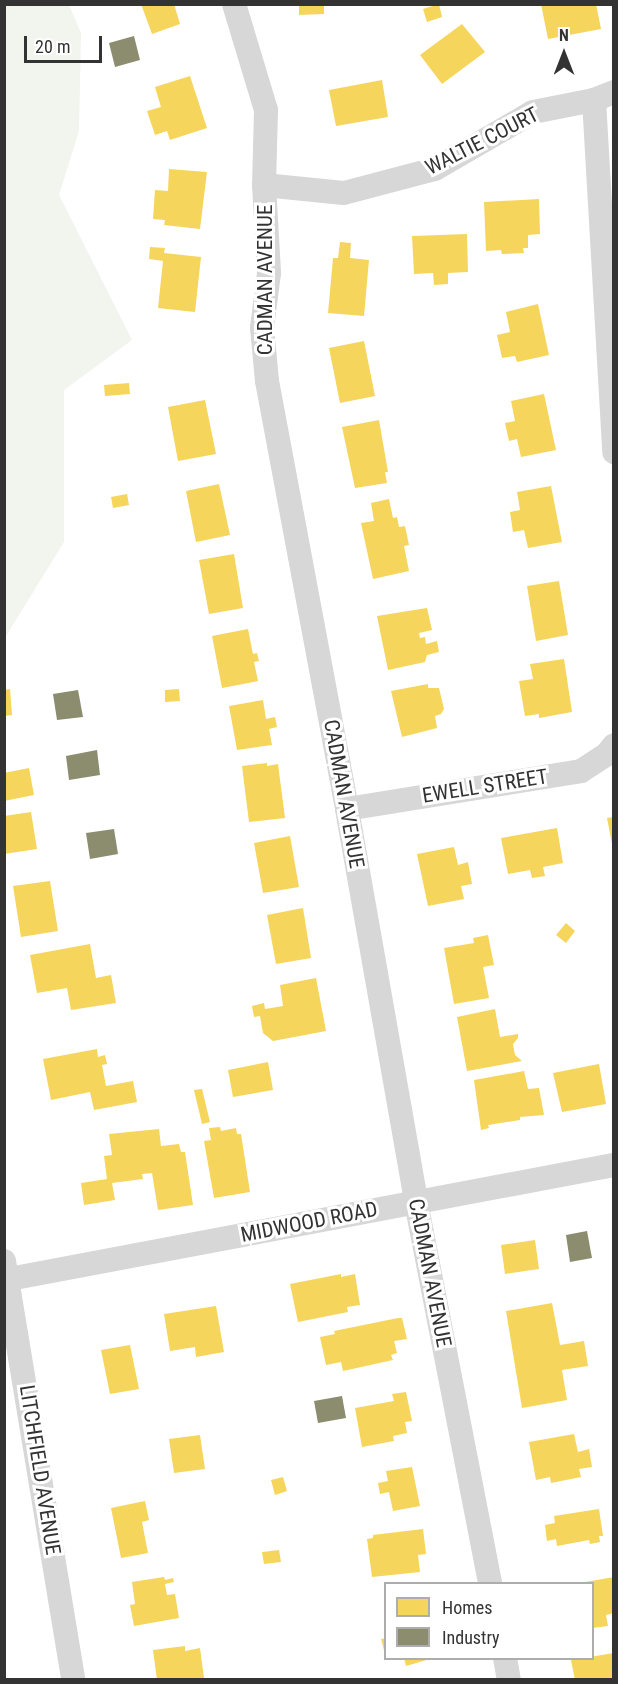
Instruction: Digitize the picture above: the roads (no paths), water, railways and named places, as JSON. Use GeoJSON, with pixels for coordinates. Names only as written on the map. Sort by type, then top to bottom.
{"type":"FeatureCollection","features":[{"type":"Feature","properties":{"kind":"street","name":"CADMAN AVENUE"},"geometry":{"type":"LineString","coordinates":[[234,4],[266,110],[264,185],[269,273],[262,328],[267,381],[347,809],[416,1202],[490,1582]]}},
{"type":"Feature","properties":{"kind":"street","name":"WALTIE COURT"},"geometry":{"type":"LineString","coordinates":[[264,185],[344,193],[435,170],[532,112],[604,96]]}},
{"type":"Feature","properties":{"kind":"street"},"geometry":{"type":"LineString","coordinates":[[604,96],[614,452]]}},
{"type":"Feature","properties":{"kind":"street","name":"EWELL STREET"},"geometry":{"type":"LineString","coordinates":[[347,809],[581,771],[607,754],[614,745]]}},
{"type":"Feature","properties":{"kind":"street","name":"MIDWOOD ROAD"},"geometry":{"type":"LineString","coordinates":[[6,1274],[614,1165]]}},
{"type":"Feature","properties":{"kind":"street","name":"LITCHFIELD AVENUE"},"geometry":{"type":"LineString","coordinates":[[6,1274],[73,1680]]}},
{"type":"Feature","properties":{"kind":"street"},"geometry":{"type":"LineString","coordinates":[[505,1660],[509,1680]]}}]}
